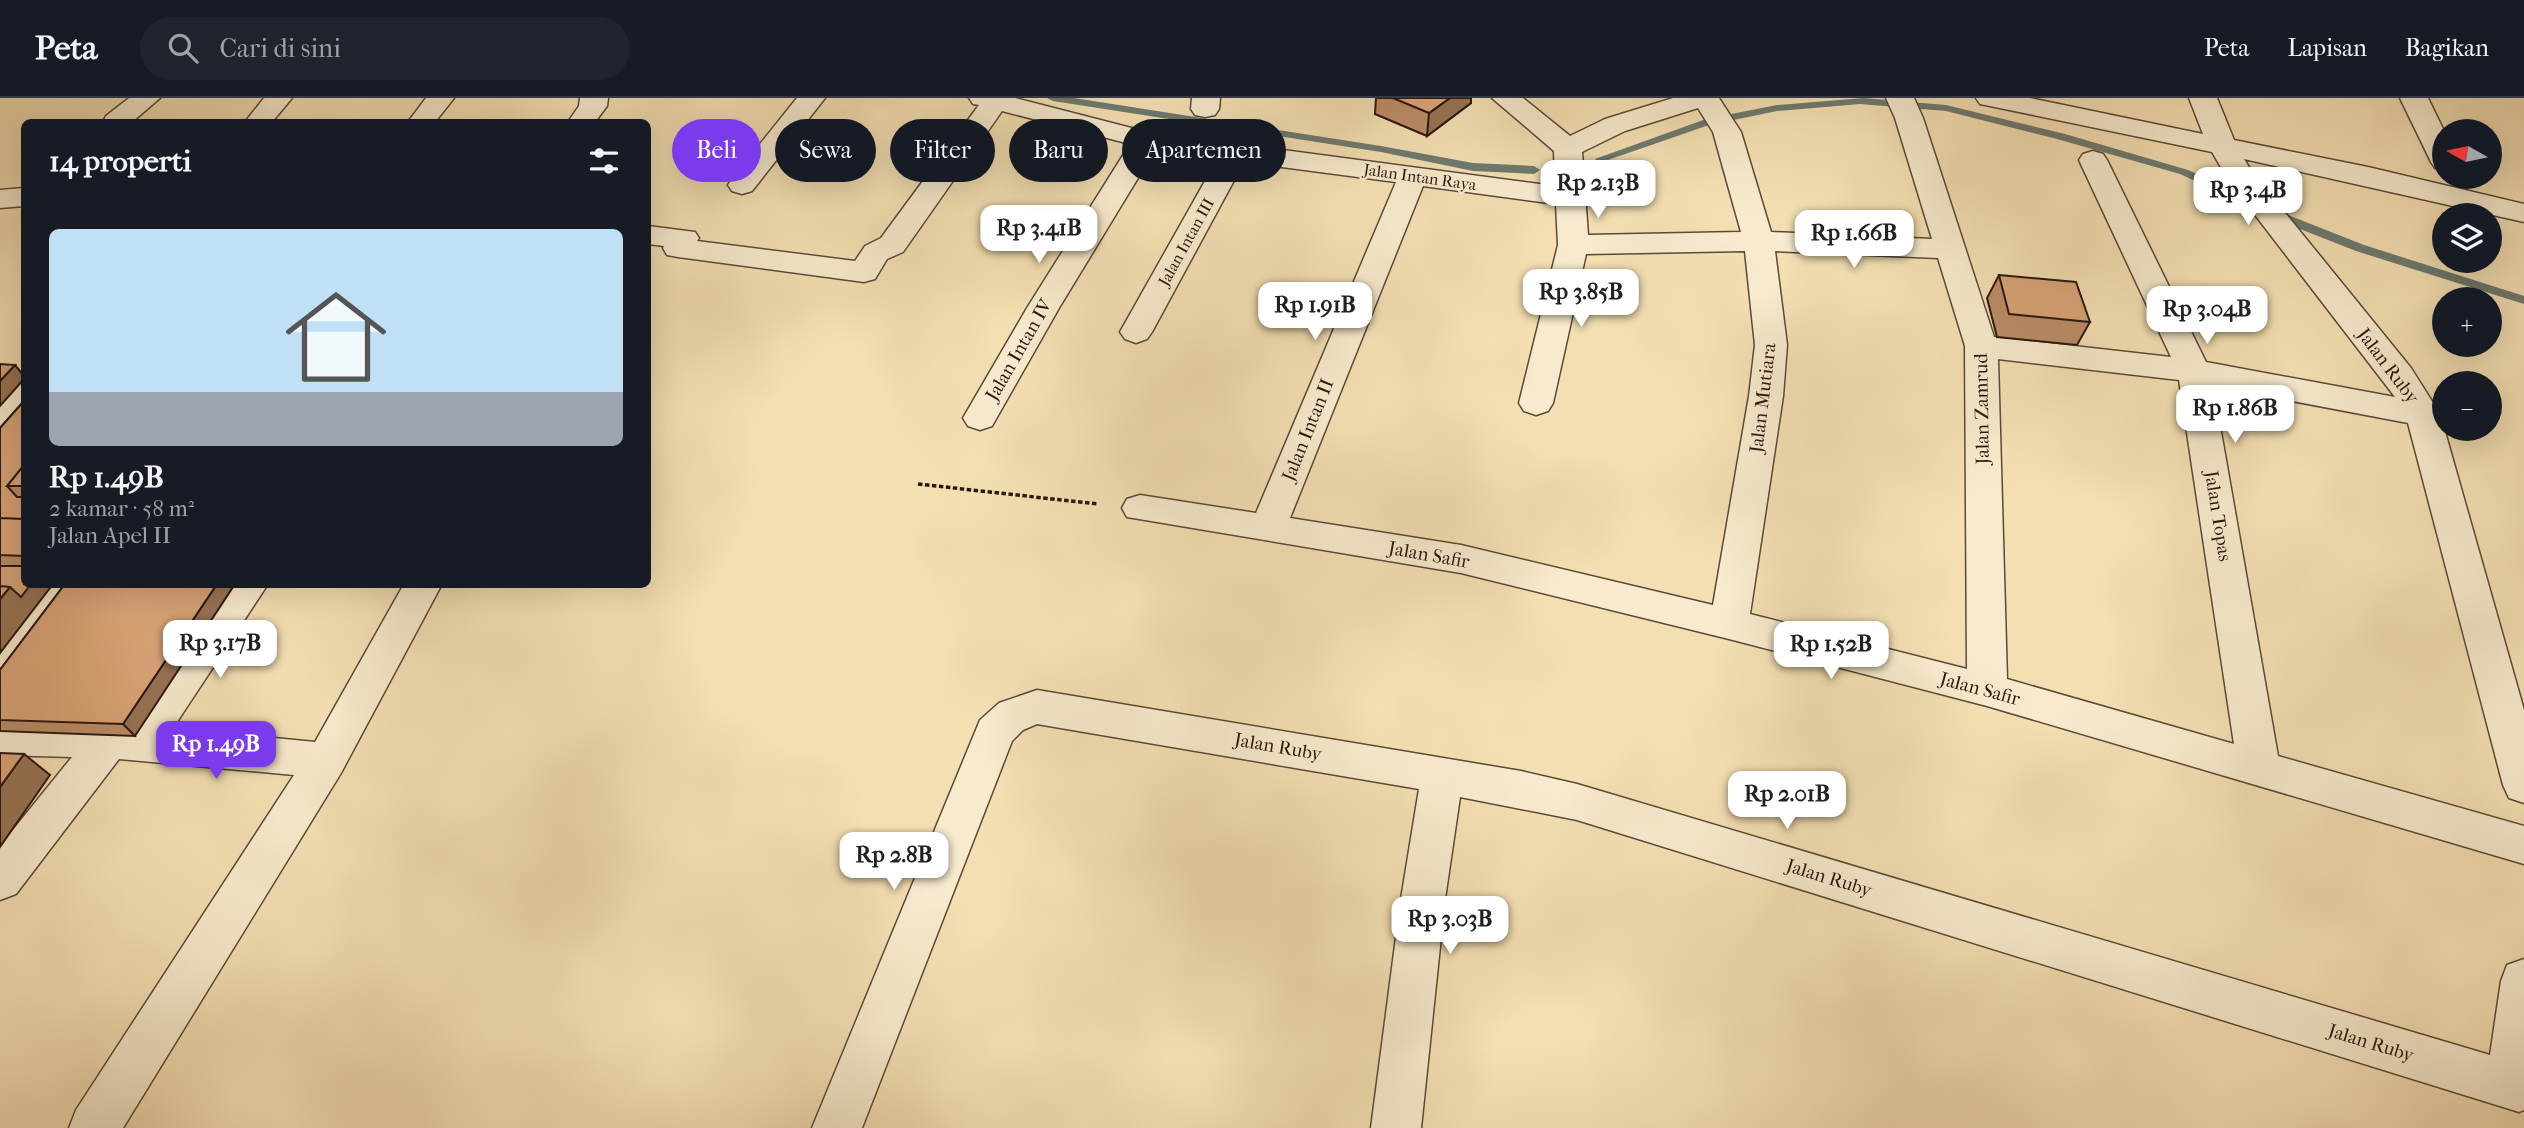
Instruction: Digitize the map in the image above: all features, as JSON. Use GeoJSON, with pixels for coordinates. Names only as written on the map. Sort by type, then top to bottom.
{"type":"FeatureCollection","features":[{"type":"Feature","properties":{"kind":"street"},"geometry":{"type":"LineString","coordinates":[[120,119],[146,98]]}},
{"type":"Feature","properties":{"kind":"street"},"geometry":{"type":"LineString","coordinates":[[260,119],[278,98]]}},
{"type":"Feature","properties":{"kind":"street"},"geometry":{"type":"LineString","coordinates":[[423,119],[440,98]]}},
{"type":"Feature","properties":{"kind":"street"},"geometry":{"type":"LineString","coordinates":[[584,119],[593,106],[594,98]]}},
{"type":"Feature","properties":{"kind":"street"},"geometry":{"type":"LineString","coordinates":[[742,185],[811,98]]}},
{"type":"Feature","properties":{"kind":"street"},"geometry":{"type":"LineString","coordinates":[[1506,98],[1568,149],[1573,245],[1536,402]]}},
{"type":"Feature","properties":{"kind":"street","name":"Jalan Ruby"},"geometry":{"type":"LineString","coordinates":[[2203,98],[2222,145],[2239,175],[2399,376],[2423,414],[2524,785]]}},
{"type":"Feature","properties":{"kind":"street"},"geometry":{"type":"LineString","coordinates":[[2414,98],[2432,135]]}},
{"type":"Feature","properties":{"kind":"street"},"geometry":{"type":"LineString","coordinates":[[2004,99],[2222,145],[2432,183]]}},
{"type":"Feature","properties":{"kind":"street"},"geometry":{"type":"LineString","coordinates":[[651,235],[684,238],[678,248],[864,272],[876,253],[892,245],[990,100]]}},
{"type":"Feature","properties":{"kind":"street","name":"Jalan Intan Raya"},"geometry":{"type":"LineString","coordinates":[[990,100],[1095,113],[1122,127]]}},
{"type":"Feature","properties":{"kind":"street","name":"Jalan Zamrud"},"geometry":{"type":"LineString","coordinates":[[1903,105],[1981,346],[1987,690]]}},
{"type":"Feature","properties":{"kind":"street"},"geometry":{"type":"LineString","coordinates":[[1568,149],[1615,125],[1701,107]]}},
{"type":"Feature","properties":{"kind":"street","name":"Jalan Mutiara"},"geometry":{"type":"LineString","coordinates":[[1701,107],[1759,241],[1771,345],[1766,396],[1729,624]]}},
{"type":"Feature","properties":{"kind":"street","name":"Jalan Intan Raya"},"geometry":{"type":"LineString","coordinates":[[1286,158],[1413,176],[1570,189]]}},
{"type":"Feature","properties":{"kind":"street","name":"Jalan Topas"},"geometry":{"type":"LineString","coordinates":[[2093,160],[2194,370],[2259,768]]}},
{"type":"Feature","properties":{"kind":"street","name":"Jalan Intan II"},"geometry":{"type":"LineString","coordinates":[[1267,529],[1413,176]]}},
{"type":"Feature","properties":{"kind":"street","name":"Jalan Intan IV"},"geometry":{"type":"LineString","coordinates":[[980,418],[1043,308],[1122,180]]}},
{"type":"Feature","properties":{"kind":"street","name":"Jalan Intan III"},"geometry":{"type":"LineString","coordinates":[[1136,332],[1219,182]]}},
{"type":"Feature","properties":{"kind":"street"},"geometry":{"type":"LineString","coordinates":[[2461,189],[2524,213]]}},
{"type":"Feature","properties":{"kind":"street"},"geometry":{"type":"LineString","coordinates":[[1573,245],[1759,241],[1950,248]]}},
{"type":"Feature","properties":{"kind":"street"},"geometry":{"type":"LineString","coordinates":[[1981,346],[2194,370],[2423,414]]}},
{"type":"Feature","properties":{"kind":"street"},"geometry":{"type":"LineString","coordinates":[[0,370],[21,370]]}},
{"type":"Feature","properties":{"kind":"street"},"geometry":{"type":"LineString","coordinates":[[0,419],[21,394]]}},
{"type":"Feature","properties":{"kind":"street","name":"Jalan Safir"},"geometry":{"type":"LineString","coordinates":[[1140,508],[1461,559],[1729,624],[1987,690],[2524,845]]}},
{"type":"Feature","properties":{"kind":"street"},"geometry":{"type":"LineString","coordinates":[[0,662],[58,588]]}},
{"type":"Feature","properties":{"kind":"street"},"geometry":{"type":"LineString","coordinates":[[0,880],[125,741],[246,588]]}},
{"type":"Feature","properties":{"kind":"street"},"geometry":{"type":"LineString","coordinates":[[94,1128],[327,761],[421,588]]}},
{"type":"Feature","properties":{"kind":"street","name":"Jalan Ruby"},"geometry":{"type":"LineString","coordinates":[[837,1128],[995,732],[1006,718],[1019,711],[1037,707],[1521,789],[1611,812],[2522,1097],[2514,1053],[2524,981]]}},
{"type":"Feature","properties":{"kind":"street"},"geometry":{"type":"LineString","coordinates":[[0,738],[125,741],[327,761]]}},
{"type":"Feature","properties":{"kind":"street"},"geometry":{"type":"LineString","coordinates":[[1396,1128],[1423,899],[1442,776]]}},
{"type":"Feature","properties":{"kind":"path"},"geometry":{"type":"LineString","coordinates":[[918,484],[1140,508]]}},
{"type":"Feature","properties":{"kind":"building"},"geometry":{"type":"Polygon","coordinates":[[[1393,98],[1450,98],[1429,113],[1393,98]]]}},
{"type":"Feature","properties":{"kind":"building"},"geometry":{"type":"Polygon","coordinates":[[[1999,275],[2076,282],[2090,322],[2009,314],[1999,275]]]}},
{"type":"Feature","properties":{"kind":"building"},"geometry":{"type":"Polygon","coordinates":[[[0,364],[15,365],[0,381],[0,364]]]}},
{"type":"Feature","properties":{"kind":"building"},"geometry":{"type":"Polygon","coordinates":[[[21,404],[21,469],[7,486],[17,497],[21,497],[21,519],[0,518],[0,428],[21,404]]]}},
{"type":"Feature","properties":{"kind":"building"},"geometry":{"type":"Polygon","coordinates":[[[21,469],[21,486],[7,486],[21,469]]]}},
{"type":"Feature","properties":{"kind":"building"},"geometry":{"type":"Polygon","coordinates":[[[0,518],[21,519],[21,556],[0,555],[0,518]]]}},
{"type":"Feature","properties":{"kind":"building"},"geometry":{"type":"Polygon","coordinates":[[[0,566],[21,566],[21,588],[28,588],[21,597],[10,587],[0,586],[0,566]]]}},
{"type":"Feature","properties":{"kind":"building"},"geometry":{"type":"Polygon","coordinates":[[[0,586],[10,587],[0,599],[0,586]]]}},
{"type":"Feature","properties":{"kind":"building"},"geometry":{"type":"Polygon","coordinates":[[[62,588],[214,588],[123,724],[0,720],[0,670],[62,588]]]}},
{"type":"Feature","properties":{"kind":"building"},"geometry":{"type":"Polygon","coordinates":[[[0,753],[24,754],[0,787],[0,753]]]}},
{"type":"Feature","properties":{"kind":"waterway"},"geometry":{"type":"LineString","coordinates":[[1053,98],[1381,149],[1473,167],[1534,170]]}},
{"type":"Feature","properties":{"kind":"waterway"},"geometry":{"type":"LineString","coordinates":[[1601,159],[1706,122],[1777,108],[1860,101],[1946,108],[2061,136],[2184,172],[2289,220],[2360,248],[2524,300]]}}]}
